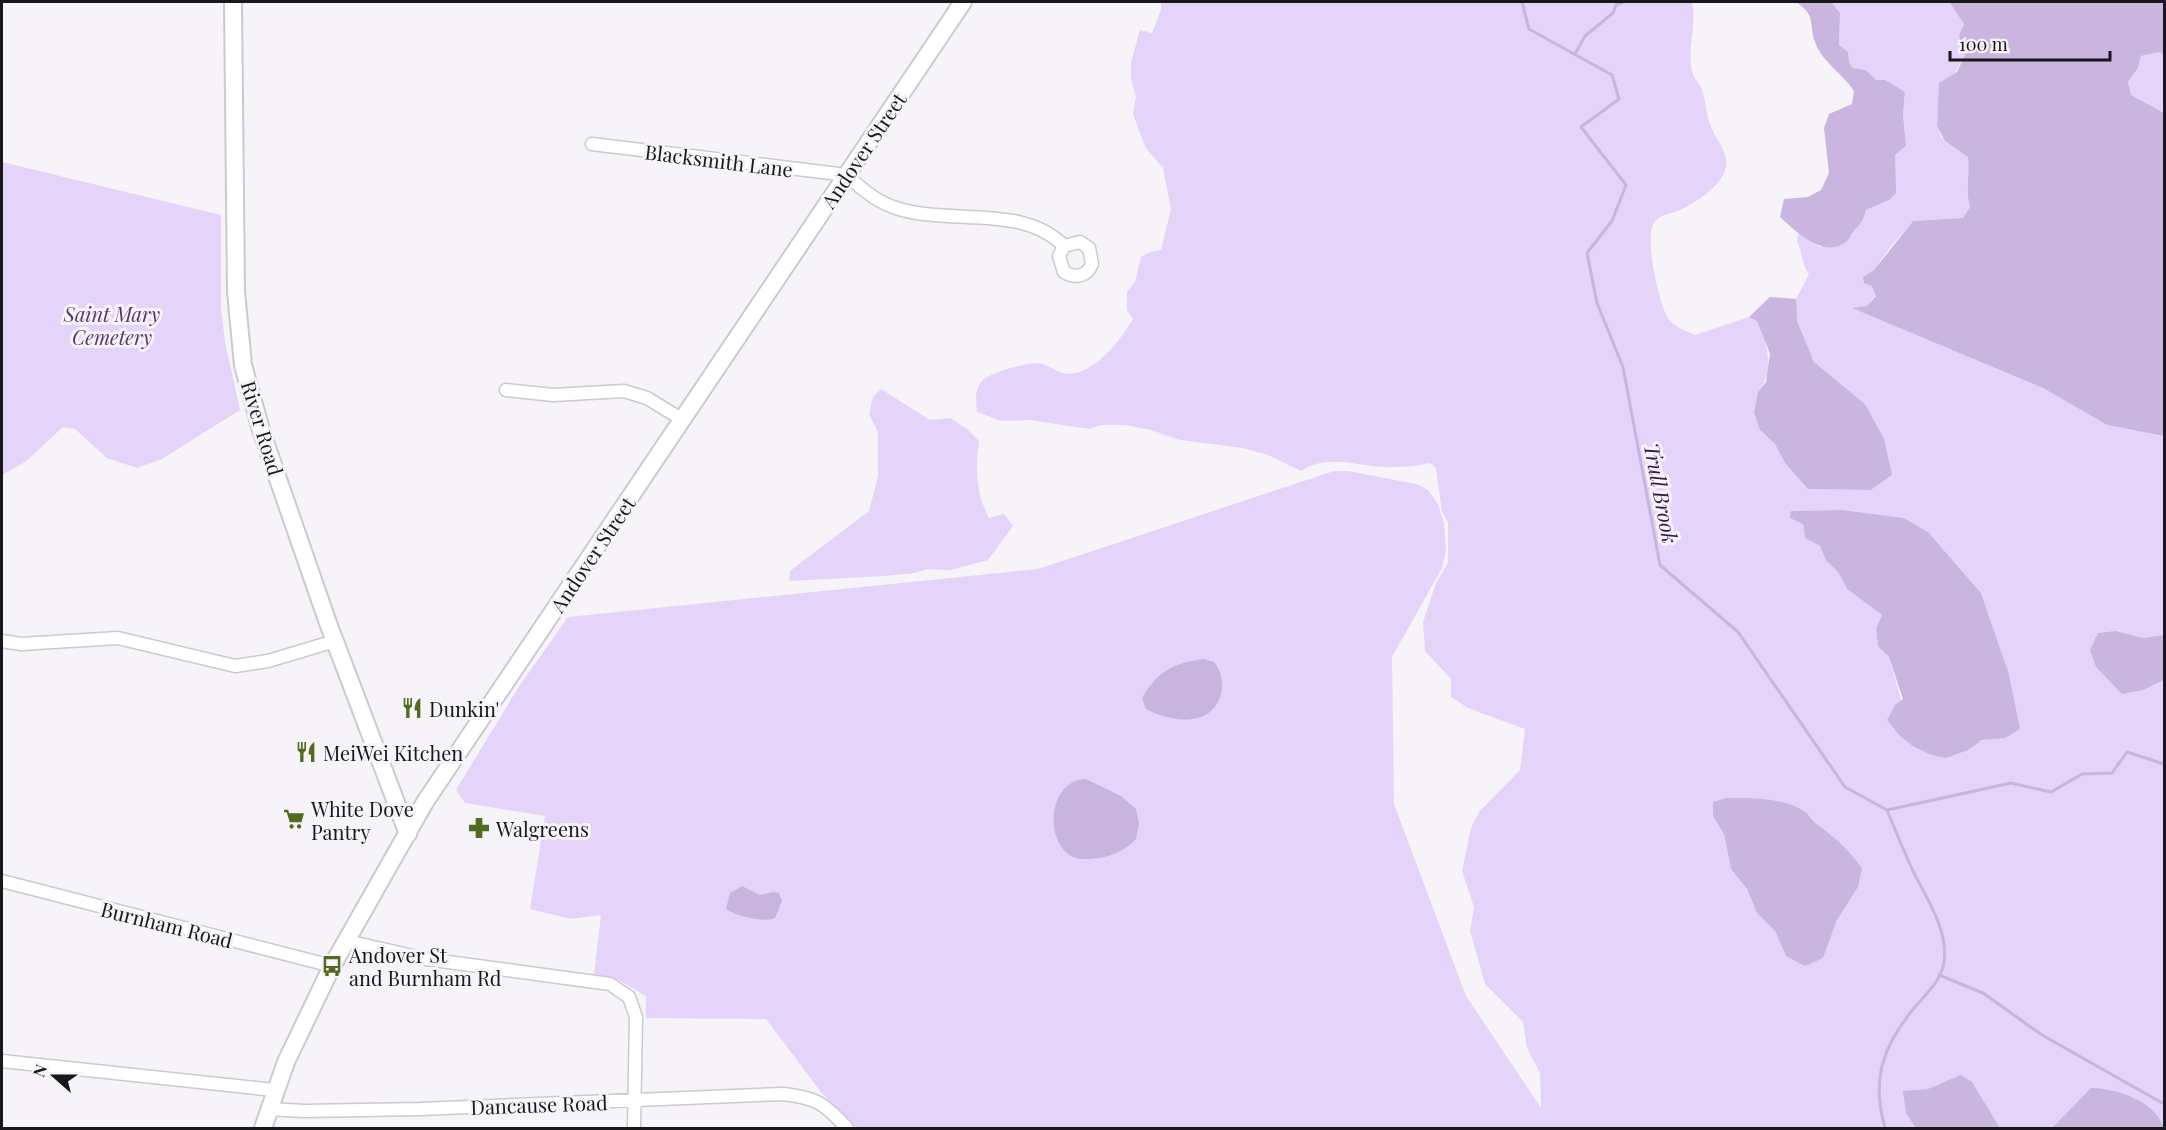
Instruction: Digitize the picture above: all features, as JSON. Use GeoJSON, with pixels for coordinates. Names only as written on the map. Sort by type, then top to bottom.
{"type":"FeatureCollection","features":[{"type":"Feature","properties":{"kind":"main road","name":"River Road"},"geometry":{"type":"LineString","coordinates":[[233,2],[236,292],[243,365],[261,430],[335,641],[408,834]]}},
{"type":"Feature","properties":{"kind":"main road","name":"Andover Street"},"geometry":{"type":"LineString","coordinates":[[263,1128],[274,1090],[332,966],[425,802],[961,2]]}},
{"type":"Feature","properties":{"kind":"street","name":"Blacksmith Lane"},"geometry":{"type":"LineString","coordinates":[[592,144],[847,175]]}},
{"type":"Feature","properties":{"kind":"street"},"geometry":{"type":"LineString","coordinates":[[847,175],[867,192],[897,209],[1020,223],[1043,230],[1064,246]]}},
{"type":"Feature","properties":{"kind":"street"},"geometry":{"type":"LineString","coordinates":[[506,390],[554,395],[624,391],[647,398],[683,420]]}},
{"type":"Feature","properties":{"kind":"street"},"geometry":{"type":"LineString","coordinates":[[2,641],[21,644],[118,638],[235,666],[268,661],[335,641]]}},
{"type":"Feature","properties":{"kind":"street","name":"Burnham Road"},"geometry":{"type":"LineString","coordinates":[[2,882],[332,966]]}},
{"type":"Feature","properties":{"kind":"street"},"geometry":{"type":"LineString","coordinates":[[347,941],[426,958],[612,985],[626,993],[634,1006],[634,1128]]}},
{"type":"Feature","properties":{"kind":"street"},"geometry":{"type":"LineString","coordinates":[[2,1061],[274,1090]]}},
{"type":"Feature","properties":{"kind":"street","name":"Dancause Road"},"geometry":{"type":"LineString","coordinates":[[268,1109],[303,1111],[420,1109],[783,1094],[810,1097],[828,1108],[847,1128]]}},
{"type":"Feature","properties":{"kind":"green space"},"geometry":{"type":"Polygon","coordinates":[[[1161,2],[1692,2],[1694,20],[1691,65],[1694,76],[1702,89],[1710,124],[1724,152],[1726,167],[1720,181],[1708,193],[1677,212],[1662,216],[1653,225],[1651,244],[1654,274],[1666,315],[1679,328],[1695,335],[1749,317],[1757,320],[1768,357],[1767,375],[1758,392],[1760,430],[1775,444],[1785,463],[1809,489],[1871,490],[1892,475],[1865,404],[1814,362],[1796,321],[1796,299],[1809,274],[1797,241],[1799,233],[1819,247],[1848,241],[1866,210],[1889,200],[1894,183],[1895,155],[1906,146],[1903,114],[1905,93],[1885,80],[1876,80],[1866,70],[1853,68],[1839,45],[1840,13],[1830,2],[1956,2],[1950,3],[1964,24],[1959,35],[1965,55],[1943,97],[1937,121],[1939,131],[1945,141],[1968,157],[1970,207],[1963,218],[1913,221],[1878,265],[1873,285],[1876,295],[1867,306],[1853,308],[2043,388],[2107,425],[2164,436],[2164,635],[2143,638],[2116,631],[2143,690],[2164,680],[2164,1128],[856,1128],[821,1092],[766,1019],[646,1018],[646,996],[617,979],[594,974],[601,915],[570,919],[530,909],[545,816],[465,803],[456,790],[518,688],[568,617],[1038,569],[1334,471],[1348,471],[1416,484],[1428,490],[1438,504],[1444,523],[1446,551],[1442,568],[1392,657],[1394,804],[1466,996],[1541,1108],[1540,1073],[1527,1048],[1523,1022],[1485,984],[1470,931],[1474,907],[1462,871],[1471,828],[1479,812],[1520,770],[1525,729],[1468,708],[1451,697],[1451,679],[1425,651],[1423,622],[1436,583],[1448,563],[1448,522],[1442,512],[1436,468],[1430,463],[1381,467],[1345,462],[1323,462],[1301,471],[1268,455],[1243,448],[1180,440],[1151,430],[1125,425],[1101,425],[1090,429],[1029,420],[1001,421],[977,412],[976,400],[979,384],[986,378],[1033,363],[1042,364],[1065,374],[1089,368],[1107,354],[1133,319],[1127,310],[1127,292],[1135,282],[1141,257],[1161,250],[1171,209],[1163,168],[1145,147],[1133,114],[1136,97],[1131,79],[1131,62],[1140,30],[1152,33],[1161,10],[1161,2]],[[1843,510],[1791,511],[1803,524],[1805,538],[1820,546],[1826,560],[1838,572],[1847,589],[1882,615],[1876,630],[1878,645],[1889,657],[1914,747],[1945,756],[1956,754],[1981,741],[2005,738],[2013,693],[2009,674],[1981,593],[1928,532],[1904,518],[1843,510]],[[1727,798],[1724,834],[1731,869],[1747,889],[1757,913],[1775,931],[1786,956],[1823,958],[1837,920],[1858,887],[1862,868],[1842,845],[1797,807],[1768,799],[1727,798]]]}},
{"type":"Feature","properties":{"kind":"green space"},"geometry":{"type":"Polygon","coordinates":[[[2160,52],[2164,55],[2164,113],[2131,95],[2128,82],[2138,68],[2141,56],[2160,52]]]}},
{"type":"Feature","properties":{"kind":"green space","name":"Saint Mary Cemetery"},"geometry":{"type":"Polygon","coordinates":[[[2,162],[221,215],[221,309],[225,342],[240,410],[162,459],[137,468],[107,458],[75,429],[63,427],[25,462],[2,475],[2,162]]]}},
{"type":"Feature","properties":{"kind":"green space"},"geometry":{"type":"Polygon","coordinates":[[[881,389],[930,420],[950,418],[967,429],[979,441],[977,461],[981,500],[989,518],[1004,514],[1013,526],[988,560],[951,570],[926,569],[915,573],[883,576],[789,581],[790,571],[869,511],[878,476],[878,432],[869,414],[873,397],[881,389]]]}},
{"type":"Feature","properties":{"kind":"shaded area"},"geometry":{"type":"Polygon","coordinates":[[[1796,2],[1831,2],[1840,13],[1839,45],[1848,52],[1849,62],[1853,68],[1866,70],[1876,80],[1885,80],[1905,92],[1903,114],[1906,146],[1895,155],[1896,193],[1889,200],[1866,210],[1862,222],[1849,239],[1837,246],[1819,246],[1811,242],[1780,217],[1784,199],[1808,197],[1821,190],[1829,173],[1824,128],[1829,114],[1852,104],[1854,91],[1822,56],[1815,42],[1807,11],[1796,2]]]}},
{"type":"Feature","properties":{"kind":"shaded area"},"geometry":{"type":"Polygon","coordinates":[[[2164,2],[2164,55],[2160,52],[2141,56],[2138,68],[2128,82],[2131,95],[2164,113],[2164,436],[2107,425],[2043,388],[1852,308],[1867,306],[1876,296],[1872,286],[1864,283],[1863,277],[1874,270],[1913,221],[1963,218],[1970,207],[1968,157],[1945,141],[1937,126],[1939,83],[1957,72],[1965,55],[1959,35],[1964,24],[1950,3],[2164,2]]]}},
{"type":"Feature","properties":{"kind":"shaded area"},"geometry":{"type":"Polygon","coordinates":[[[1770,297],[1796,299],[1797,321],[1814,362],[1865,404],[1884,439],[1892,475],[1871,490],[1808,489],[1785,463],[1775,444],[1760,430],[1754,412],[1758,392],[1766,382],[1770,354],[1757,321],[1749,317],[1770,297]]]}},
{"type":"Feature","properties":{"kind":"shaded area"},"geometry":{"type":"Polygon","coordinates":[[[1843,510],[1904,518],[1928,532],[1981,593],[2009,674],[2020,729],[2005,738],[1982,740],[1968,750],[1946,758],[1914,747],[1900,736],[1887,720],[1895,705],[1903,699],[1889,657],[1878,646],[1876,629],[1882,615],[1847,589],[1838,572],[1826,560],[1820,546],[1805,538],[1803,524],[1790,518],[1791,511],[1843,510]]]}},
{"type":"Feature","properties":{"kind":"shaded area"},"geometry":{"type":"Polygon","coordinates":[[[2116,631],[2143,638],[2164,635],[2164,680],[2143,690],[2122,694],[2096,667],[2090,650],[2098,633],[2116,631]]]}},
{"type":"Feature","properties":{"kind":"shaded area"},"geometry":{"type":"Polygon","coordinates":[[[1204,659],[1214,662],[1222,679],[1220,698],[1210,712],[1192,719],[1174,719],[1146,709],[1142,698],[1160,675],[1183,663],[1204,659]]]}},
{"type":"Feature","properties":{"kind":"shaded area"},"geometry":{"type":"Polygon","coordinates":[[[1086,779],[1121,796],[1136,809],[1139,823],[1136,839],[1124,849],[1114,854],[1091,859],[1075,858],[1068,854],[1060,845],[1054,822],[1054,810],[1065,788],[1074,782],[1086,779]]]}},
{"type":"Feature","properties":{"kind":"shaded area"},"geometry":{"type":"Polygon","coordinates":[[[1727,798],[1768,799],[1797,807],[1842,845],[1862,868],[1858,887],[1837,920],[1823,958],[1805,966],[1786,956],[1775,931],[1757,913],[1747,889],[1731,869],[1724,834],[1713,816],[1713,802],[1727,798]]]}},
{"type":"Feature","properties":{"kind":"shaded area"},"geometry":{"type":"Polygon","coordinates":[[[742,886],[760,895],[779,893],[782,901],[775,918],[765,920],[750,918],[726,909],[730,893],[742,886]]]}},
{"type":"Feature","properties":{"kind":"shaded area"},"geometry":{"type":"Polygon","coordinates":[[[1961,1075],[1972,1082],[2000,1128],[1916,1128],[1906,1113],[1903,1091],[1928,1089],[1961,1075]]]}},
{"type":"Feature","properties":{"kind":"shaded area"},"geometry":{"type":"Polygon","coordinates":[[[2091,1088],[2123,1094],[2144,1103],[2159,1118],[2164,1128],[2052,1128],[2091,1088]]]}},
{"type":"Feature","properties":{"kind":"waterway","name":"Trull Brook"},"geometry":{"type":"LineString","coordinates":[[1522,2],[1529,29],[1612,75],[1619,99],[1581,127],[1626,185],[1612,221],[1587,253],[1597,303],[1623,367],[1660,565],[1738,632],[1845,787],[1887,810],[2011,783],[2051,792],[2082,774],[2112,773],[2127,752],[2164,764]]}},
{"type":"Feature","properties":{"kind":"waterway"},"geometry":{"type":"LineString","coordinates":[[1575,54],[1585,36],[1613,13],[1616,5],[1623,2]]}},
{"type":"Feature","properties":{"kind":"waterway"},"geometry":{"type":"LineString","coordinates":[[1885,1128],[1879,1094],[1883,1063],[1904,1021],[1940,975],[1945,950],[1940,926],[1887,810]]}},
{"type":"Feature","properties":{"kind":"waterway"},"geometry":{"type":"LineString","coordinates":[[1939,975],[1983,993],[2042,1035],[2164,1104]]}},
{"type":"Feature","properties":{"kind":"place","name":"Dunkin'"},"geometry":{"type":"Point","coordinates":[412,708]}},
{"type":"Feature","properties":{"kind":"place","name":"MeiWei Kitchen"},"geometry":{"type":"Point","coordinates":[306,752]}},
{"type":"Feature","properties":{"kind":"place","name":"White Dove Pantry"},"geometry":{"type":"Point","coordinates":[294,819]}},
{"type":"Feature","properties":{"kind":"place","name":"Walgreens"},"geometry":{"type":"Point","coordinates":[479,828]}},
{"type":"Feature","properties":{"kind":"place","name":"Andover St and Burnham Rd"},"geometry":{"type":"Point","coordinates":[332,966]}}]}
